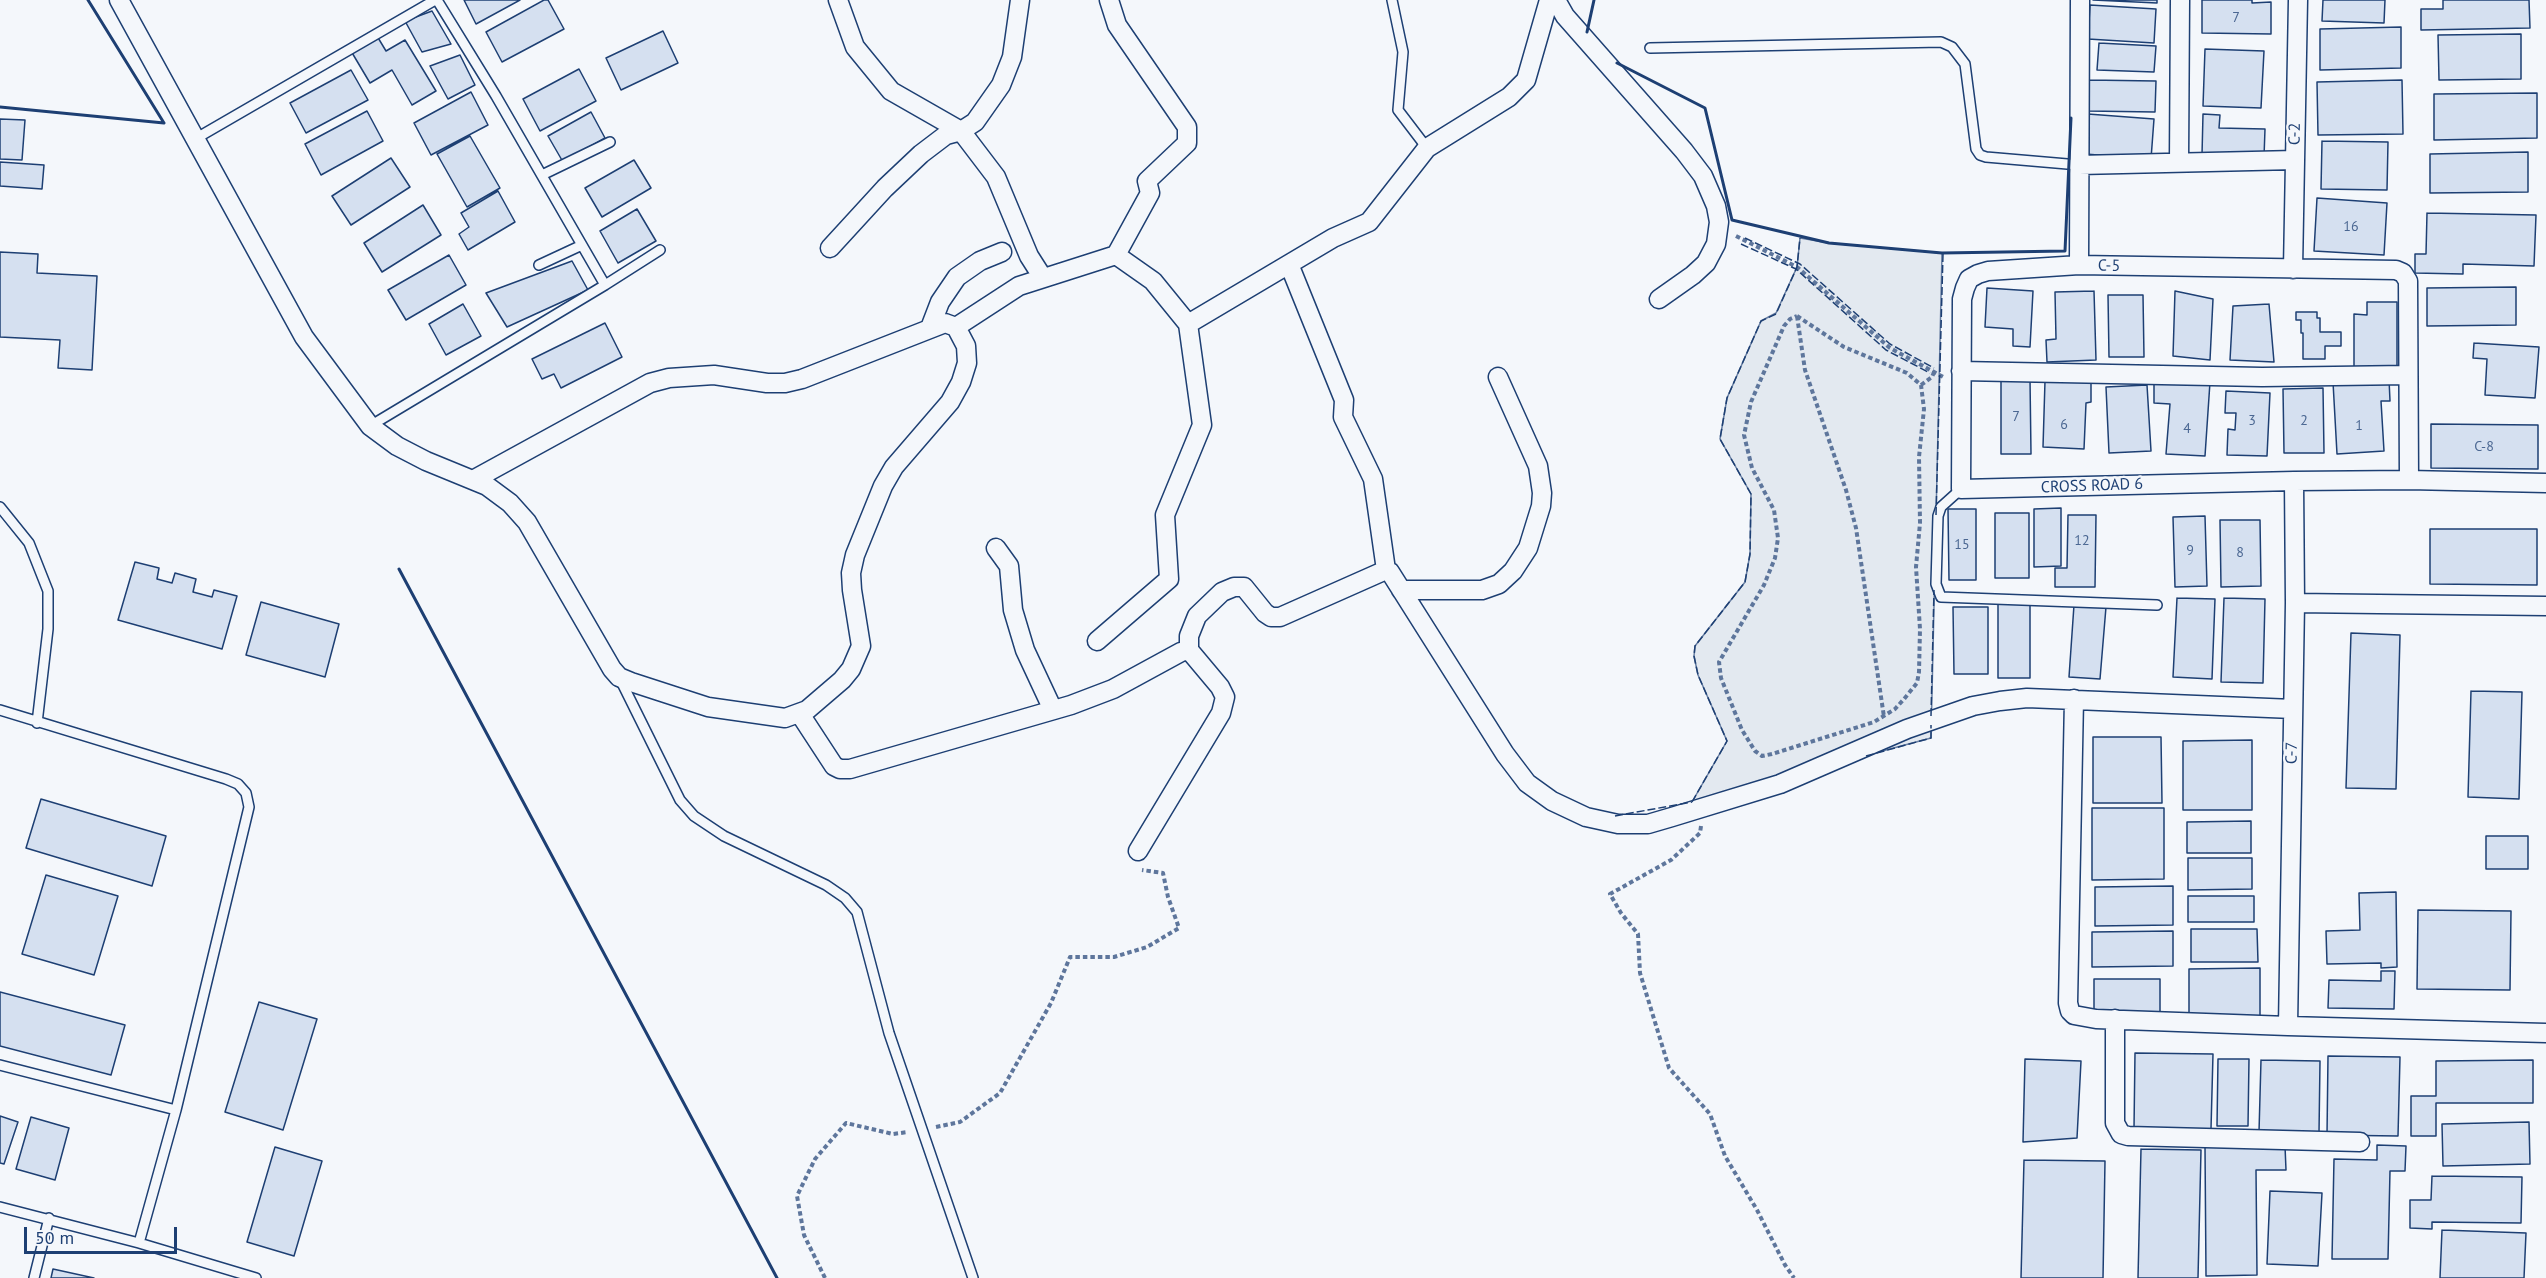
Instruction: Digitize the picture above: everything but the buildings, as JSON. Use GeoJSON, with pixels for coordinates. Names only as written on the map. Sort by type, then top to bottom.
{"type":"FeatureCollection","features":[{"type":"Feature","properties":{"kind":"street"},"geometry":{"type":"LineString","coordinates":[[119,0],[304,337],[370,426],[397,446],[426,462],[473,480],[499,494],[527,522],[612,669],[619,676],[662,694],[708,707],[784,718],[800,714],[842,680],[857,658],[861,646],[850,573],[855,555],[880,494],[894,467],[950,402],[961,382],[967,363],[966,346],[956,327],[945,323],[802,379],[785,383],[690,374],[650,383],[473,480]]}},
{"type":"Feature","properties":{"kind":"street"},"geometry":{"type":"LineString","coordinates":[[838,0],[855,47],[891,91],[961,131],[996,177],[1029,256],[1043,278]]}},
{"type":"Feature","properties":{"kind":"street"},"geometry":{"type":"LineString","coordinates":[[830,248],[885,188],[921,154],[946,135],[961,131],[975,122],[1001,85],[1012,57],[1020,0]]}},
{"type":"Feature","properties":{"kind":"street"},"geometry":{"type":"LineString","coordinates":[[956,327],[1019,286],[1116,255],[1150,193],[1147,181],[1187,143],[1187,127],[1117,25],[1109,0]]}},
{"type":"Feature","properties":{"kind":"street"},"geometry":{"type":"LineString","coordinates":[[1188,324],[1333,238],[1369,222],[1427,148],[1509,97],[1527,80],[1549,0]]}},
{"type":"Feature","properties":{"kind":"street"},"geometry":{"type":"LineString","coordinates":[[1556,0],[1565,16],[1684,151],[1702,176],[1716,206],[1719,222],[1716,244],[1706,264],[1659,299]]}},
{"type":"Feature","properties":{"kind":"street","name":"C-5"},"geometry":{"type":"LineString","coordinates":[[2080,0],[2079,265],[2396,270],[2403,273],[2408,281],[2407,375]]}},
{"type":"Feature","properties":{"kind":"street"},"geometry":{"type":"LineString","coordinates":[[2179,162],[2180,0]]}},
{"type":"Feature","properties":{"kind":"street","name":"C-2"},"geometry":{"type":"LineString","coordinates":[[2294,269],[2298,0]]}},
{"type":"Feature","properties":{"kind":"street"},"geometry":{"type":"LineString","coordinates":[[2079,165],[2295,160]]}},
{"type":"Feature","properties":{"kind":"street"},"geometry":{"type":"LineString","coordinates":[[930,328],[940,302],[957,277],[980,261],[1002,252]]}},
{"type":"Feature","properties":{"kind":"street"},"geometry":{"type":"LineString","coordinates":[[1097,641],[1169,579],[1165,515],[1203,425],[1188,324],[1153,281],[1116,255]]}},
{"type":"Feature","properties":{"kind":"street"},"geometry":{"type":"LineString","coordinates":[[1289,264],[1344,400],[1343,417],[1373,479],[1386,570],[1505,754],[1527,783],[1552,801],[1586,817],[1618,824],[1648,824],[1780,784],[1907,729],[1973,706],[2026,698],[2293,709]]}},
{"type":"Feature","properties":{"kind":"street"},"geometry":{"type":"LineString","coordinates":[[1961,489],[1962,299],[1969,279],[1988,272],[2079,265]]}},
{"type":"Feature","properties":{"kind":"street"},"geometry":{"type":"LineString","coordinates":[[1961,379],[2407,375],[2409,480]]}},
{"type":"Feature","properties":{"kind":"street"},"geometry":{"type":"LineString","coordinates":[[1401,590],[1482,590],[1499,584],[1513,571],[1528,549],[1541,506],[1542,493],[1538,466],[1498,378]]}},
{"type":"Feature","properties":{"kind":"street","name":"CROSS ROAD 6"},"geometry":{"type":"LineString","coordinates":[[1961,489],[2294,481],[2409,480],[2546,483]]}},
{"type":"Feature","properties":{"kind":"street","name":"C-7"},"geometry":{"type":"LineString","coordinates":[[2288,1026],[2295,603],[2294,481]]}},
{"type":"Feature","properties":{"kind":"street"},"geometry":{"type":"LineString","coordinates":[[996,548],[1009,566],[1013,610],[1025,650],[1053,710]]}},
{"type":"Feature","properties":{"kind":"street"},"geometry":{"type":"LineString","coordinates":[[1138,851],[1221,713],[1225,697],[1220,687],[1189,650],[1189,636],[1197,616],[1222,592],[1234,587],[1244,587],[1265,613],[1271,617],[1280,616],[1386,570]]}},
{"type":"Feature","properties":{"kind":"street"},"geometry":{"type":"LineString","coordinates":[[2295,603],[2546,606]]}},
{"type":"Feature","properties":{"kind":"street"},"geometry":{"type":"LineString","coordinates":[[800,714],[834,766],[840,769],[850,769],[1053,710],[1113,689],[1181,652],[1189,650]]}},
{"type":"Feature","properties":{"kind":"street"},"geometry":{"type":"LineString","coordinates":[[2074,699],[2068,1003],[2074,1015],[2115,1019],[2288,1026],[2546,1033]]}},
{"type":"Feature","properties":{"kind":"street"},"geometry":{"type":"LineString","coordinates":[[2115,1019],[2115,1123],[2121,1134],[2360,1142]]}},
{"type":"Feature","properties":{"kind":"lane"},"geometry":{"type":"LineString","coordinates":[[195,140],[436,0],[542,175],[605,285]]}},
{"type":"Feature","properties":{"kind":"lane"},"geometry":{"type":"LineString","coordinates":[[1392,0],[1403,52],[1398,110],[1427,148]]}},
{"type":"Feature","properties":{"kind":"lane"},"geometry":{"type":"LineString","coordinates":[[1650,48],[1941,42],[1952,47],[1965,64],[1977,149],[1980,154],[1986,157],[2079,165]]}},
{"type":"Feature","properties":{"kind":"lane"},"geometry":{"type":"LineString","coordinates":[[542,175],[610,142]]}},
{"type":"Feature","properties":{"kind":"lane"},"geometry":{"type":"LineString","coordinates":[[539,265],[582,245]]}},
{"type":"Feature","properties":{"kind":"lane"},"geometry":{"type":"LineString","coordinates":[[370,426],[660,250]]}},
{"type":"Feature","properties":{"kind":"lane"},"geometry":{"type":"LineString","coordinates":[[1961,489],[1941,507],[1938,516],[1936,584],[1941,597],[2157,605]]}},
{"type":"Feature","properties":{"kind":"lane"},"geometry":{"type":"LineString","coordinates":[[0,507],[29,543],[48,591],[48,629],[37,723]]}},
{"type":"Feature","properties":{"kind":"lane"},"geometry":{"type":"LineString","coordinates":[[619,676],[680,800],[694,816],[724,836],[826,885],[845,898],[857,912],[889,1033],[973,1278]]}},
{"type":"Feature","properties":{"kind":"lane"},"geometry":{"type":"LineString","coordinates":[[0,710],[226,779],[238,784],[246,793],[249,807],[176,1110],[139,1243]]}},
{"type":"Feature","properties":{"kind":"lane"},"geometry":{"type":"LineString","coordinates":[[0,1065],[176,1110]]}},
{"type":"Feature","properties":{"kind":"lane"},"geometry":{"type":"LineString","coordinates":[[0,1207],[49,1218],[256,1278]]}},
{"type":"Feature","properties":{"kind":"lane"},"geometry":{"type":"LineString","coordinates":[[34,1278],[49,1218]]}},
{"type":"Feature","properties":{"kind":"path"},"geometry":{"type":"LineString","coordinates":[[1719,222],[1741,239],[1803,272],[1890,348],[1934,372],[1961,379]]}},
{"type":"Feature","properties":{"kind":"path"},"geometry":{"type":"LineString","coordinates":[[1797,316],[1844,347],[1907,373],[1921,385],[1924,409],[1919,457],[1920,523],[1916,567],[1920,629],[1919,672],[1917,683],[1911,692],[1884,717],[1829,737],[1762,756],[1755,751],[1742,730],[1720,678],[1719,662],[1764,585],[1775,558],[1778,538],[1774,510],[1746,452],[1745,420],[1784,326],[1790,319],[1797,316]]}},
{"type":"Feature","properties":{"kind":"path"},"geometry":{"type":"LineString","coordinates":[[1797,316],[1804,370],[1846,490],[1856,528],[1884,717]]}},
{"type":"Feature","properties":{"kind":"path"},"geometry":{"type":"LineString","coordinates":[[1921,385],[1932,377],[1934,372]]}},
{"type":"Feature","properties":{"kind":"path"},"geometry":{"type":"LineString","coordinates":[[1703,807],[1700,833],[1671,860],[1610,894],[1621,913],[1638,934],[1640,974],[1669,1068],[1710,1114],[1725,1156],[1794,1278]]}},
{"type":"Feature","properties":{"kind":"path"},"geometry":{"type":"LineString","coordinates":[[825,1278],[804,1235],[797,1196],[815,1159],[846,1123],[893,1134],[960,1122],[1000,1094],[1051,1003],[1070,957],[1114,957],[1147,947],[1179,928],[1168,897],[1163,873],[1131,869],[1138,851]]}},
{"type":"Feature","properties":{"kind":"shaded area"},"geometry":{"type":"Polygon","coordinates":[[[1800,238],[1829,243],[1942,253],[1931,738],[1692,802],[1727,741],[1698,675],[1694,656],[1695,646],[1745,582],[1750,554],[1751,494],[1720,439],[1727,398],[1761,321],[1776,313],[1797,267],[1800,238]]]}},
{"type":"Feature","properties":{"kind":"fence"},"geometry":{"type":"LineString","coordinates":[[1745,238],[1800,264],[1890,344],[1934,368]]}},
{"type":"Feature","properties":{"kind":"fence"},"geometry":{"type":"LineString","coordinates":[[1692,802],[1727,741],[1698,675],[1694,656],[1695,646],[1745,582],[1750,554],[1751,494],[1720,439],[1727,398],[1761,321],[1776,314],[1797,267],[1800,238]]}},
{"type":"Feature","properties":{"kind":"fence"},"geometry":{"type":"LineString","coordinates":[[1741,244],[1796,269],[1886,350],[1930,373]]}},
{"type":"Feature","properties":{"kind":"fence"},"geometry":{"type":"LineString","coordinates":[[1936,515],[1943,254]]}},
{"type":"Feature","properties":{"kind":"fence"},"geometry":{"type":"LineString","coordinates":[[1931,716],[1934,590]]}},
{"type":"Feature","properties":{"kind":"fence"},"geometry":{"type":"LineString","coordinates":[[1866,756],[1931,738],[1931,725]]}},
{"type":"Feature","properties":{"kind":"fence"},"geometry":{"type":"LineString","coordinates":[[1615,816],[1692,802]]}},
{"type":"Feature","properties":{"kind":"wall"},"geometry":{"type":"LineString","coordinates":[[88,0],[164,123]]}},
{"type":"Feature","properties":{"kind":"wall"},"geometry":{"type":"LineString","coordinates":[[1587,32],[1594,0]]}},
{"type":"Feature","properties":{"kind":"wall"},"geometry":{"type":"LineString","coordinates":[[1617,63],[1705,108],[1732,220],[1829,243],[1942,253],[2065,251],[2071,118]]}},
{"type":"Feature","properties":{"kind":"wall"},"geometry":{"type":"LineString","coordinates":[[0,107],[164,123]]}},
{"type":"Feature","properties":{"kind":"wall"},"geometry":{"type":"LineString","coordinates":[[399,569],[777,1278]]}}]}
